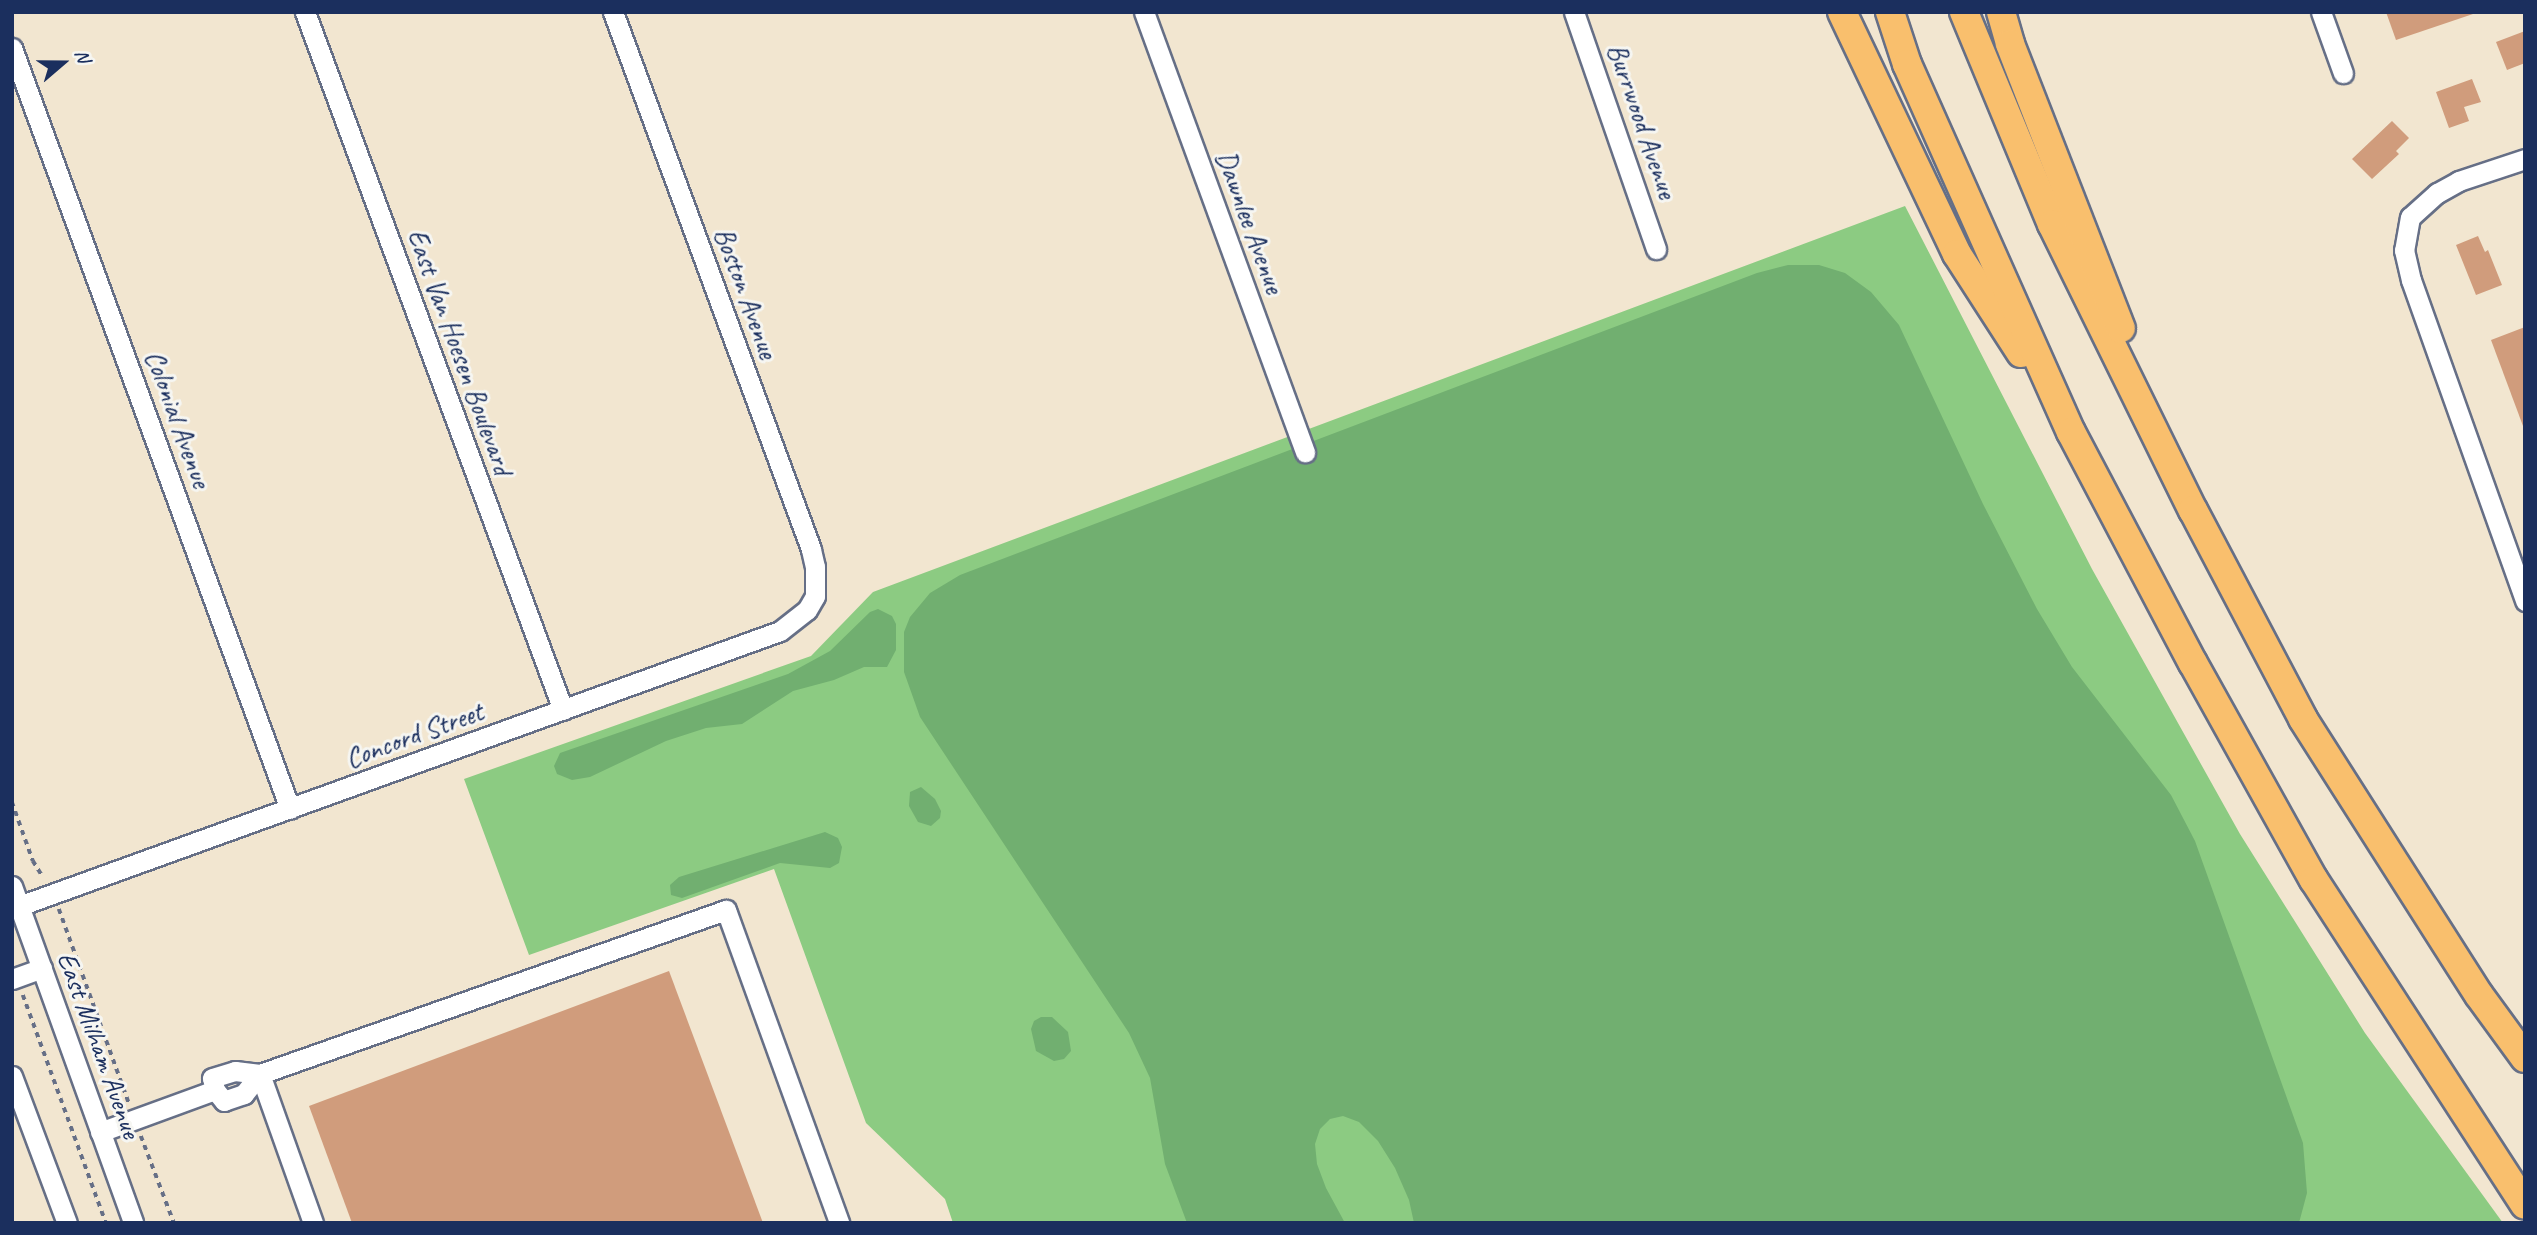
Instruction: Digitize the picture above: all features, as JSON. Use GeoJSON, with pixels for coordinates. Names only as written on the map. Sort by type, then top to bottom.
{"type":"FeatureCollection","features":[{"type":"Feature","properties":{"kind":"highway"},"geometry":{"type":"LineString","coordinates":[[1842,12],[1958,254],[2071,432]]}},
{"type":"Feature","properties":{"kind":"highway"},"geometry":{"type":"LineString","coordinates":[[1890,12],[1908,64],[2071,432],[2193,663],[2314,880],[2524,1205]]}},
{"type":"Feature","properties":{"kind":"highway"},"geometry":{"type":"LineString","coordinates":[[1964,12],[2052,224],[2193,510],[2303,719],[2479,995],[2525,1058]]}},
{"type":"Feature","properties":{"kind":"highway"},"geometry":{"type":"LineString","coordinates":[[2001,12],[2010,44],[2193,510]]}},
{"type":"Feature","properties":{"kind":"street","name":"East Van Hoesen Boulevard"},"geometry":{"type":"LineString","coordinates":[[305,12],[563,710]]}},
{"type":"Feature","properties":{"kind":"street","name":"Boston Avenue"},"geometry":{"type":"LineString","coordinates":[[613,12],[811,549],[815,567],[815,596]]}},
{"type":"Feature","properties":{"kind":"street","name":"Dawnlee Avenue"},"geometry":{"type":"LineString","coordinates":[[1143,12],[1304,452]]}},
{"type":"Feature","properties":{"kind":"street","name":"Burrwood Avenue"},"geometry":{"type":"LineString","coordinates":[[1574,12],[1657,249]]}},
{"type":"Feature","properties":{"kind":"street"},"geometry":{"type":"LineString","coordinates":[[2321,12],[2343,73]]}},
{"type":"Feature","properties":{"kind":"street","name":"Colonial Avenue"},"geometry":{"type":"LineString","coordinates":[[12,48],[290,810]]}},
{"type":"Feature","properties":{"kind":"street"},"geometry":{"type":"LineString","coordinates":[[2525,159],[2459,181],[2437,193],[2410,217],[2404,250],[2411,280],[2525,601]]}},
{"type":"Feature","properties":{"kind":"street","name":"Concord Street"},"geometry":{"type":"LineString","coordinates":[[19,906],[780,631],[800,618],[815,596]]}},
{"type":"Feature","properties":{"kind":"street","name":"East Milham Avenue"},"geometry":{"type":"LineString","coordinates":[[12,886],[133,1223]]}},
{"type":"Feature","properties":{"kind":"street"},"geometry":{"type":"LineString","coordinates":[[100,1132],[215,1090],[212,1078],[235,1071],[260,1074],[726,910],[839,1223]]}},
{"type":"Feature","properties":{"kind":"street"},"geometry":{"type":"LineString","coordinates":[[14,979],[42,968]]}},
{"type":"Feature","properties":{"kind":"street"},"geometry":{"type":"LineString","coordinates":[[260,1074],[313,1223]]}},
{"type":"Feature","properties":{"kind":"street"},"geometry":{"type":"LineString","coordinates":[[12,1076],[66,1223]]}},
{"type":"Feature","properties":{"kind":"path"},"geometry":{"type":"LineString","coordinates":[[12,802],[33,861],[53,894],[173,1223]]}},
{"type":"Feature","properties":{"kind":"path"},"geometry":{"type":"LineString","coordinates":[[14,979],[106,1223]]}},
{"type":"Feature","properties":{"kind":"green space"},"geometry":{"type":"Polygon","coordinates":[[[1905,206],[2092,569],[2240,834],[2365,1033],[2503,1223],[953,1223],[945,1199],[866,1123],[774,869],[529,955],[464,779],[811,656],[873,592],[1905,206]]]}},
{"type":"Feature","properties":{"kind":"green space"},"geometry":{"type":"Polygon","coordinates":[[[1788,265],[1819,265],[1845,273],[1871,292],[1899,325],[1983,504],[2037,609],[2072,667],[2171,795],[2195,841],[2303,1143],[2307,1193],[2299,1223],[1414,1223],[1409,1200],[1395,1168],[1378,1141],[1359,1122],[1343,1116],[1330,1119],[1320,1129],[1315,1144],[1317,1164],[1326,1188],[1345,1223],[1187,1223],[1165,1164],[1150,1078],[1129,1033],[920,717],[904,672],[904,632],[910,617],[930,593],[960,575],[1757,273],[1788,265]]]}},
{"type":"Feature","properties":{"kind":"green space"},"geometry":{"type":"Polygon","coordinates":[[[878,609],[892,616],[896,624],[896,650],[887,667],[864,667],[834,680],[793,691],[742,724],[706,728],[666,741],[590,777],[572,780],[557,774],[554,766],[560,753],[788,674],[830,651],[870,612],[878,609]]]}},
{"type":"Feature","properties":{"kind":"green space"},"geometry":{"type":"Polygon","coordinates":[[[921,787],[935,799],[941,811],[940,818],[931,826],[918,822],[909,806],[910,792],[921,787]]]}},
{"type":"Feature","properties":{"kind":"green space"},"geometry":{"type":"Polygon","coordinates":[[[825,832],[838,838],[842,847],[839,863],[830,868],[780,863],[682,898],[671,895],[670,885],[679,877],[825,832]]]}},
{"type":"Feature","properties":{"kind":"green space"},"geometry":{"type":"Polygon","coordinates":[[[1041,1017],[1052,1017],[1068,1032],[1071,1051],[1064,1059],[1054,1061],[1036,1051],[1031,1029],[1034,1021],[1041,1017]]]}},
{"type":"Feature","properties":{"kind":"building"},"geometry":{"type":"Polygon","coordinates":[[[2386,12],[2473,12],[2473,14],[2396,40],[2386,12]]]}},
{"type":"Feature","properties":{"kind":"building"},"geometry":{"type":"Polygon","coordinates":[[[2525,31],[2525,63],[2507,70],[2496,42],[2525,31]]]}},
{"type":"Feature","properties":{"kind":"building"},"geometry":{"type":"Polygon","coordinates":[[[2472,79],[2481,102],[2464,107],[2469,121],[2449,128],[2436,92],[2472,79]]]}},
{"type":"Feature","properties":{"kind":"building"},"geometry":{"type":"Polygon","coordinates":[[[2392,121],[2409,138],[2396,151],[2399,154],[2372,179],[2352,159],[2392,121]]]}},
{"type":"Feature","properties":{"kind":"building"},"geometry":{"type":"Polygon","coordinates":[[[2478,236],[2485,252],[2488,250],[2502,285],[2476,295],[2456,245],[2478,236]]]}},
{"type":"Feature","properties":{"kind":"building"},"geometry":{"type":"Polygon","coordinates":[[[2525,327],[2525,425],[2523,426],[2491,340],[2525,327]]]}},
{"type":"Feature","properties":{"kind":"building"},"geometry":{"type":"Polygon","coordinates":[[[669,971],[763,1223],[352,1223],[309,1106],[669,971]]]}}]}
